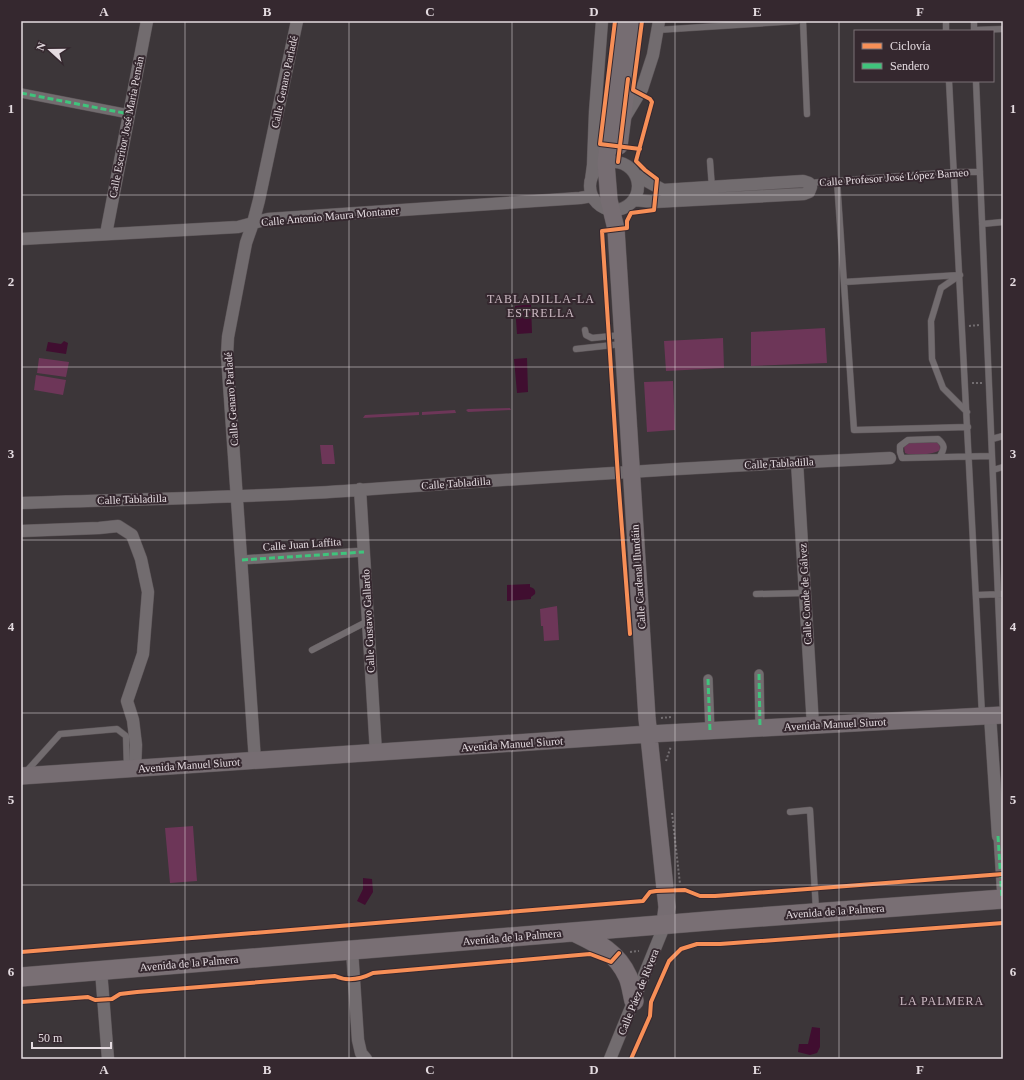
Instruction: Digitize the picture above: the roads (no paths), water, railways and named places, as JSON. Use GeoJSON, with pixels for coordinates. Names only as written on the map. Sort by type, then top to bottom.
{"type":"FeatureCollection","features":[{"type":"Feature","properties":{"kind":"main road","name":"Calle Cardenal Ilundáin"},"geometry":{"type":"LineString","coordinates":[[622,21],[612,163],[620,196],[615,210],[616,229],[649,734],[667,907],[665,924]]}},
{"type":"Feature","properties":{"kind":"main road","name":"Calle Cardenal Ilundáin"},"geometry":{"type":"LineString","coordinates":[[612,163],[623,122],[635,21]]}},
{"type":"Feature","properties":{"kind":"main road","name":"Avenida Manuel Siurot"},"geometry":{"type":"LineString","coordinates":[[22,776],[131,770],[649,734],[994,715]]}},
{"type":"Feature","properties":{"kind":"main road","name":"Avenida de la Palmera"},"geometry":{"type":"LineString","coordinates":[[21,977],[816,912],[1003,899]]}},
{"type":"Feature","properties":{"kind":"main road"},"geometry":{"type":"LineString","coordinates":[[573,932],[600,944],[616,957],[628,977],[634,1001]]}},
{"type":"Feature","properties":{"kind":"street","name":"Calle Escritor José María Pemán"},"geometry":{"type":"LineString","coordinates":[[106,234],[147,21]]}},
{"type":"Feature","properties":{"kind":"street","name":"Calle Genaro Parladé"},"geometry":{"type":"LineString","coordinates":[[255,761],[238,496],[227,354],[228,337],[246,243],[259,200],[297,21]]}},
{"type":"Feature","properties":{"kind":"street"},"geometry":{"type":"LineString","coordinates":[[602,21],[595,112],[593,164],[590,185],[594,200],[602,207],[615,210],[628,206],[637,195],[638,185],[636,176]]}},
{"type":"Feature","properties":{"kind":"street","name":"Calle Cardenal Ilundáin"},"geometry":{"type":"LineString","coordinates":[[623,122],[642,89],[653,55],[658,26]]}},
{"type":"Feature","properties":{"kind":"street"},"geometry":{"type":"LineString","coordinates":[[21,93],[129,114]]}},
{"type":"Feature","properties":{"kind":"street"},"geometry":{"type":"LineString","coordinates":[[591,180],[597,170],[612,163]]}},
{"type":"Feature","properties":{"kind":"street","name":"Calle Profesor José López Barneo"},"geometry":{"type":"LineString","coordinates":[[612,163],[628,166],[636,176],[663,190],[712,193],[784,195],[807,194],[810,190],[809,183],[803,181],[784,182],[712,193],[654,202],[634,200]]}},
{"type":"Feature","properties":{"kind":"street"},"geometry":{"type":"LineString","coordinates":[[784,182],[784,195]]}},
{"type":"Feature","properties":{"kind":"street","name":"Calle Antonio Maura Montaner"},"geometry":{"type":"LineString","coordinates":[[21,239],[238,227],[268,219],[592,196]]}},
{"type":"Feature","properties":{"kind":"street","name":"Calle Tabladilla"},"geometry":{"type":"LineString","coordinates":[[21,503],[238,496],[632,471],[896,458]]}},
{"type":"Feature","properties":{"kind":"street","name":"Calle Conde de Gálvez"},"geometry":{"type":"LineString","coordinates":[[797,462],[813,726]]}},
{"type":"Feature","properties":{"kind":"street","name":"Calle Gustavo Gallardo"},"geometry":{"type":"LineString","coordinates":[[360,489],[376,753]]}},
{"type":"Feature","properties":{"kind":"street"},"geometry":{"type":"LineString","coordinates":[[21,531],[118,526],[132,535],[141,559],[148,592],[143,654],[127,701],[133,720],[136,745],[131,770]]}},
{"type":"Feature","properties":{"kind":"street","name":"Calle Juan Laffita"},"geometry":{"type":"LineString","coordinates":[[242,560],[364,552]]}},
{"type":"Feature","properties":{"kind":"street"},"geometry":{"type":"LineString","coordinates":[[759,674],[760,728]]}},
{"type":"Feature","properties":{"kind":"street"},"geometry":{"type":"LineString","coordinates":[[708,679],[710,731]]}},
{"type":"Feature","properties":{"kind":"street"},"geometry":{"type":"LineString","coordinates":[[994,715],[998,836],[1003,899]]}},
{"type":"Feature","properties":{"kind":"street","name":"Calle Páez de Rivera"},"geometry":{"type":"LineString","coordinates":[[610,1059],[665,924]]}},
{"type":"Feature","properties":{"kind":"street"},"geometry":{"type":"LineString","coordinates":[[352,950],[358,1040],[361,1053],[366,1059]]}},
{"type":"Feature","properties":{"kind":"street"},"geometry":{"type":"LineString","coordinates":[[100,1059],[108,1059],[102,970]]}},
{"type":"Feature","properties":{"kind":"lane"},"geometry":{"type":"LineString","coordinates":[[658,26],[797,21]]}},
{"type":"Feature","properties":{"kind":"lane"},"geometry":{"type":"LineString","coordinates":[[803,21],[807,114]]}},
{"type":"Feature","properties":{"kind":"lane"},"geometry":{"type":"LineString","coordinates":[[974,21],[974,30],[1003,29]]}},
{"type":"Feature","properties":{"kind":"lane"},"geometry":{"type":"LineString","coordinates":[[949,82],[977,595],[994,715]]}},
{"type":"Feature","properties":{"kind":"lane"},"geometry":{"type":"LineString","coordinates":[[976,82],[992,456],[1001,594],[994,715]]}},
{"type":"Feature","properties":{"kind":"lane"},"geometry":{"type":"LineString","coordinates":[[710,161],[712,193]]}},
{"type":"Feature","properties":{"kind":"lane","name":"Calle Profesor José López Barneo"},"geometry":{"type":"LineString","coordinates":[[809,183],[954,172],[980,172]]}},
{"type":"Feature","properties":{"kind":"lane"},"geometry":{"type":"LineString","coordinates":[[837,182],[854,430],[968,427]]}},
{"type":"Feature","properties":{"kind":"lane"},"geometry":{"type":"LineString","coordinates":[[982,224],[1003,222]]}},
{"type":"Feature","properties":{"kind":"lane"},"geometry":{"type":"LineString","coordinates":[[844,282],[960,275]]}},
{"type":"Feature","properties":{"kind":"lane"},"geometry":{"type":"LineString","coordinates":[[960,275],[941,288],[931,321],[932,359],[943,388],[967,412]]}},
{"type":"Feature","properties":{"kind":"lane"},"geometry":{"type":"LineString","coordinates":[[585,330],[586,335],[592,338],[623,339]]}},
{"type":"Feature","properties":{"kind":"lane"},"geometry":{"type":"LineString","coordinates":[[576,348],[623,339]]}},
{"type":"Feature","properties":{"kind":"lane"},"geometry":{"type":"LineString","coordinates":[[992,439],[1003,436]]}},
{"type":"Feature","properties":{"kind":"lane"},"geometry":{"type":"LineString","coordinates":[[896,458],[900,452],[900,446],[912,439],[938,439],[944,443],[940,456]]}},
{"type":"Feature","properties":{"kind":"lane"},"geometry":{"type":"LineString","coordinates":[[896,458],[992,456]]}},
{"type":"Feature","properties":{"kind":"lane"},"geometry":{"type":"LineString","coordinates":[[993,470],[1003,467]]}},
{"type":"Feature","properties":{"kind":"lane"},"geometry":{"type":"LineString","coordinates":[[756,594],[805,593]]}},
{"type":"Feature","properties":{"kind":"lane"},"geometry":{"type":"LineString","coordinates":[[977,595],[1001,594]]}},
{"type":"Feature","properties":{"kind":"lane"},"geometry":{"type":"LineString","coordinates":[[312,650],[368,621]]}},
{"type":"Feature","properties":{"kind":"lane"},"geometry":{"type":"LineString","coordinates":[[22,776],[60,734],[117,729],[126,736],[131,770]]}},
{"type":"Feature","properties":{"kind":"lane"},"geometry":{"type":"LineString","coordinates":[[790,812],[810,810],[816,912]]}},
{"type":"Feature","properties":{"kind":"district","name":"TABLADILLA-LA ESTRELLA"},"geometry":{"type":"Point","coordinates":[541,306]}},
{"type":"Feature","properties":{"kind":"district","name":"LA PALMERA"},"geometry":{"type":"Point","coordinates":[942,1001]}}]}
